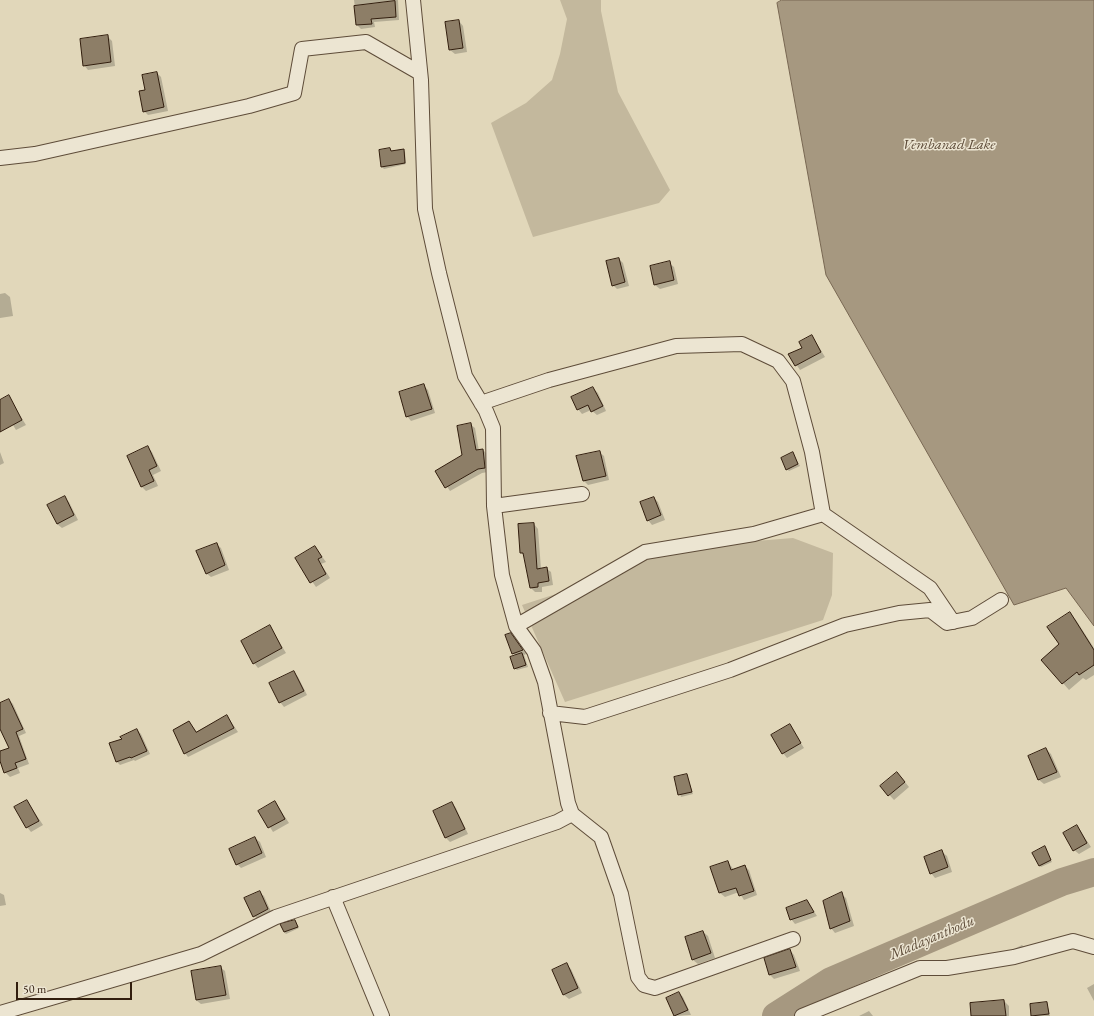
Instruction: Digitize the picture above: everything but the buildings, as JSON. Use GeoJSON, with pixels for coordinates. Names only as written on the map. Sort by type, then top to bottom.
{"type":"FeatureCollection","features":[{"type":"Feature","properties":{"kind":"street"},"geometry":{"type":"LineString","coordinates":[[413,0],[420,74],[425,209],[439,273],[465,376],[481,403],[493,428],[494,506],[502,575],[516,626],[534,651],[545,682],[568,803],[572,814],[601,837],[621,894],[638,977],[644,985],[655,988],[793,939]]}},
{"type":"Feature","properties":{"kind":"street"},"geometry":{"type":"LineString","coordinates":[[0,158],[35,154],[249,106],[294,93],[302,49],[366,42],[420,74]]}},
{"type":"Feature","properties":{"kind":"street"},"geometry":{"type":"LineString","coordinates":[[481,403],[549,380],[676,346],[742,344],[778,361],[794,381],[812,452],[823,514],[930,588],[953,622]]}},
{"type":"Feature","properties":{"kind":"street"},"geometry":{"type":"LineString","coordinates":[[494,506],[582,494]]}},
{"type":"Feature","properties":{"kind":"street"},"geometry":{"type":"LineString","coordinates":[[516,626],[645,552],[754,534],[823,514]]}},
{"type":"Feature","properties":{"kind":"street"},"geometry":{"type":"LineString","coordinates":[[550,712],[585,717],[730,670],[845,626],[892,615],[930,610],[947,623],[972,618],[1001,600]]}},
{"type":"Feature","properties":{"kind":"street"},"geometry":{"type":"LineString","coordinates":[[0,1013],[201,954],[276,917],[557,822],[572,814]]}},
{"type":"Feature","properties":{"kind":"street"},"geometry":{"type":"LineString","coordinates":[[333,897],[382,1016]]}},
{"type":"Feature","properties":{"kind":"street"},"geometry":{"type":"LineString","coordinates":[[802,1016],[920,968],[946,968],[1014,957],[1073,941],[1094,947]]}},
{"type":"Feature","properties":{"kind":"shaded area"},"geometry":{"type":"Polygon","coordinates":[[[560,0],[601,0],[601,11],[618,92],[670,190],[659,203],[533,237],[491,123],[526,103],[552,80],[560,54],[567,19],[560,0]]]}},
{"type":"Feature","properties":{"kind":"shaded area"},"geometry":{"type":"Polygon","coordinates":[[[793,538],[833,553],[832,595],[823,620],[565,702],[522,605],[599,580],[668,548],[793,538]]]}},
{"type":"Feature","properties":{"kind":"water","name":"Vembanad Lake"},"geometry":{"type":"Polygon","coordinates":[[[782,0],[1094,0],[1094,626],[1066,588],[1014,605],[826,275],[777,3],[782,0]]]}},
{"type":"Feature","properties":{"kind":"waterway","name":"Madayanthodu"},"geometry":{"type":"LineString","coordinates":[[776,1016],[831,981],[1062,882],[1094,872]]}}]}
